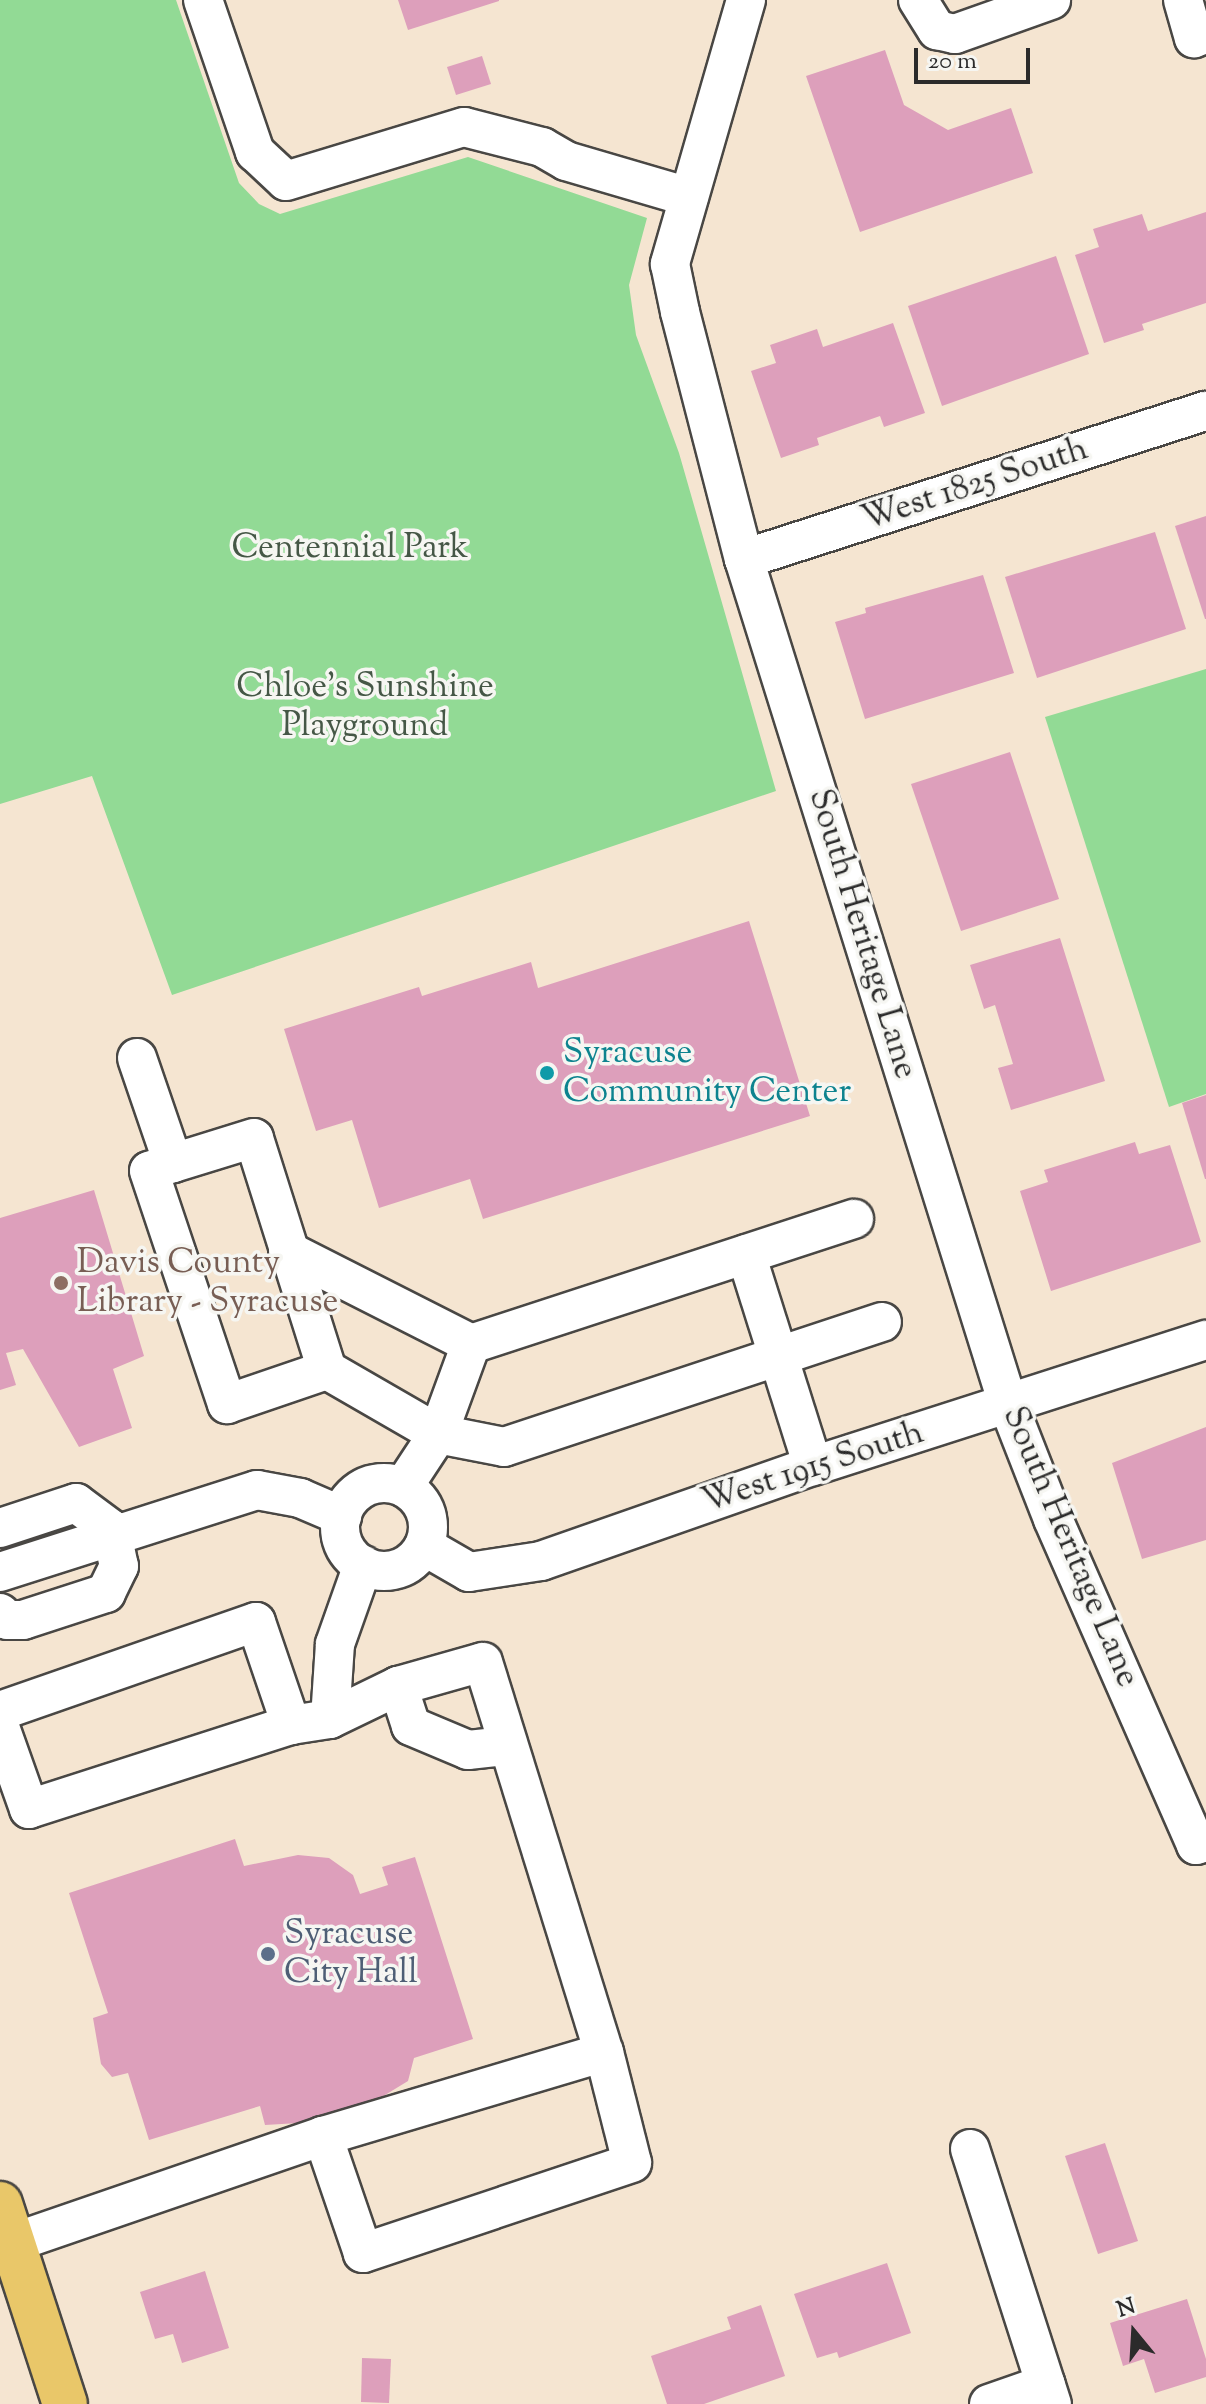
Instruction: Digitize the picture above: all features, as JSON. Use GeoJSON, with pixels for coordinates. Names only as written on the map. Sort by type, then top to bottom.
{"type":"FeatureCollection","features":[{"type":"Feature","properties":{"kind":"main road"},"geometry":{"type":"LineString","coordinates":[[6,2223],[65,2404]]}},
{"type":"Feature","properties":{"kind":"street"},"geometry":{"type":"LineString","coordinates":[[203,0],[255,152],[286,181],[464,127],[542,147],[566,161],[689,197]]}},
{"type":"Feature","properties":{"kind":"street","name":"South Heritage Lane"},"geometry":{"type":"LineString","coordinates":[[746,0],[670,264],[744,559],[1008,1404],[1053,1519],[1201,1844]]}},
{"type":"Feature","properties":{"kind":"street"},"geometry":{"type":"LineString","coordinates":[[918,0],[937,30],[955,34],[1051,0]]}},
{"type":"Feature","properties":{"kind":"street"},"geometry":{"type":"LineString","coordinates":[[1183,0],[1194,38],[1206,34]]}},
{"type":"Feature","properties":{"kind":"street","name":"West 1825 South"},"geometry":{"type":"LineString","coordinates":[[744,559],[1206,411]]}},
{"type":"Feature","properties":{"kind":"street"},"geometry":{"type":"LineString","coordinates":[[137,1058],[173,1163]]}},
{"type":"Feature","properties":{"kind":"street"},"geometry":{"type":"LineString","coordinates":[[327,1370],[227,1404],[149,1171],[254,1138],[327,1370],[438,1434],[504,1447],[777,1360],[882,1322]]}},
{"type":"Feature","properties":{"kind":"street"},"geometry":{"type":"LineString","coordinates":[[288,1251],[471,1344],[854,1219]]}},
{"type":"Feature","properties":{"kind":"street"},"geometry":{"type":"LineString","coordinates":[[746,1254],[813,1466]]}},
{"type":"Feature","properties":{"kind":"street","name":"West 1915 South"},"geometry":{"type":"LineString","coordinates":[[424,1546],[469,1572],[541,1561],[813,1466],[1206,1340]]}},
{"type":"Feature","properties":{"kind":"street"},"geometry":{"type":"LineString","coordinates":[[403,1487],[438,1434],[471,1344]]}},
{"type":"Feature","properties":{"kind":"street"},"geometry":{"type":"LineString","coordinates":[[370,1485],[403,1487],[422,1503],[427,1517],[424,1546],[397,1568],[363,1565],[344,1544],[342,1516],[358,1492],[370,1485]]}},
{"type":"Feature","properties":{"kind":"street"},"geometry":{"type":"LineString","coordinates":[[0,1572],[257,1490],[300,1498],[342,1516]]}},
{"type":"Feature","properties":{"kind":"street"},"geometry":{"type":"LineString","coordinates":[[0,1528],[76,1503],[113,1536],[119,1566],[106,1593],[23,1620],[7,1620],[0,1613]]}},
{"type":"Feature","properties":{"kind":"street"},"geometry":{"type":"LineString","coordinates":[[330,1719],[335,1644],[363,1565]]}},
{"type":"Feature","properties":{"kind":"street"},"geometry":{"type":"LineString","coordinates":[[0,1711],[256,1622],[291,1725]]}},
{"type":"Feature","properties":{"kind":"street"},"geometry":{"type":"LineString","coordinates":[[0,1727],[29,1809],[291,1725],[330,1719],[398,1686],[483,1662],[604,2052],[632,2163],[363,2253],[323,2136]]}},
{"type":"Feature","properties":{"kind":"street"},"geometry":{"type":"LineString","coordinates":[[398,1686],[411,1726],[468,1750],[507,1746]]}},
{"type":"Feature","properties":{"kind":"street"},"geometry":{"type":"LineString","coordinates":[[6,2223],[323,2136],[604,2052]]}},
{"type":"Feature","properties":{"kind":"street"},"geometry":{"type":"LineString","coordinates":[[970,2149],[1049,2394],[989,2404]]}},
{"type":"Feature","properties":{"kind":"green space","name":"Centennial Park"},"geometry":{"type":"Polygon","coordinates":[[[0,0],[176,0],[239,183],[259,204],[280,214],[468,157],[647,218],[629,285],[636,335],[679,453],[776,791],[172,995],[92,776],[0,804],[0,0]]]}},
{"type":"Feature","properties":{"kind":"green space"},"geometry":{"type":"Polygon","coordinates":[[[1206,669],[1206,1094],[1169,1107],[1045,717],[1206,669]]]}},
{"type":"Feature","properties":{"kind":"building"},"geometry":{"type":"Polygon","coordinates":[[[398,0],[499,0],[499,1],[408,30],[398,0]]]}},
{"type":"Feature","properties":{"kind":"building"},"geometry":{"type":"Polygon","coordinates":[[[885,50],[904,105],[948,130],[1011,108],[1033,173],[860,232],[806,76],[885,50]]]}},
{"type":"Feature","properties":{"kind":"building"},"geometry":{"type":"Polygon","coordinates":[[[482,56],[491,84],[456,95],[447,67],[482,56]]]}},
{"type":"Feature","properties":{"kind":"building"},"geometry":{"type":"Polygon","coordinates":[[[1206,212],[1206,303],[1142,324],[1144,330],[1104,343],[1075,255],[1099,247],[1093,229],[1142,214],[1148,231],[1206,212]]]}},
{"type":"Feature","properties":{"kind":"building"},"geometry":{"type":"Polygon","coordinates":[[[1056,256],[1089,354],[942,406],[908,306],[1056,256]]]}},
{"type":"Feature","properties":{"kind":"building"},"geometry":{"type":"Polygon","coordinates":[[[893,323],[925,413],[884,427],[880,416],[817,438],[819,445],[781,458],[751,371],[776,363],[770,345],[817,329],[823,347],[893,323]]]}},
{"type":"Feature","properties":{"kind":"building"},"geometry":{"type":"Polygon","coordinates":[[[1206,516],[1206,619],[1205,619],[1175,526],[1206,516]]]}},
{"type":"Feature","properties":{"kind":"building"},"geometry":{"type":"Polygon","coordinates":[[[1155,532],[1186,629],[1037,678],[1005,577],[1155,532]]]}},
{"type":"Feature","properties":{"kind":"building"},"geometry":{"type":"Polygon","coordinates":[[[983,575],[1014,673],[865,719],[835,622],[866,613],[865,608],[983,575]]]}},
{"type":"Feature","properties":{"kind":"building"},"geometry":{"type":"Polygon","coordinates":[[[1010,752],[1059,899],[961,931],[911,784],[1010,752]]]}},
{"type":"Feature","properties":{"kind":"building","name":"Syracuse Community Center"},"geometry":{"type":"Polygon","coordinates":[[[749,921],[810,1116],[483,1219],[470,1179],[379,1208],[352,1120],[316,1131],[284,1029],[419,987],[422,996],[531,962],[538,988],[749,921]]]}},
{"type":"Feature","properties":{"kind":"building"},"geometry":{"type":"Polygon","coordinates":[[[1060,938],[1105,1081],[1011,1110],[998,1068],[1013,1064],[995,1005],[984,1009],[970,965],[1060,938]]]}},
{"type":"Feature","properties":{"kind":"building"},"geometry":{"type":"Polygon","coordinates":[[[1206,1095],[1206,1179],[1205,1179],[1182,1103],[1206,1095]]]}},
{"type":"Feature","properties":{"kind":"building"},"geometry":{"type":"Polygon","coordinates":[[[1135,1142],[1139,1154],[1170,1145],[1201,1242],[1051,1291],[1020,1191],[1048,1182],[1044,1170],[1135,1142]]]}},
{"type":"Feature","properties":{"kind":"building","name":"Davis County Library - Syracuse"},"geometry":{"type":"Polygon","coordinates":[[[94,1190],[144,1356],[113,1369],[132,1428],[79,1447],[23,1349],[6,1353],[16,1385],[0,1390],[0,1218],[94,1190]]]}},
{"type":"Feature","properties":{"kind":"building"},"geometry":{"type":"Polygon","coordinates":[[[1206,1427],[1206,1540],[1142,1559],[1112,1463],[1206,1427]]]}},
{"type":"Feature","properties":{"kind":"building","name":"Syracuse City Hall"},"geometry":{"type":"Polygon","coordinates":[[[235,1839],[244,1866],[298,1855],[329,1858],[353,1875],[360,1894],[388,1885],[382,1867],[415,1857],[473,2039],[414,2058],[408,2081],[372,2103],[316,2122],[265,2125],[260,2106],[149,2140],[128,2073],[112,2077],[101,2064],[93,2018],[108,2013],[69,1893],[235,1839]]]}},
{"type":"Feature","properties":{"kind":"building"},"geometry":{"type":"Polygon","coordinates":[[[1105,2143],[1138,2241],[1098,2254],[1065,2156],[1105,2143]]]}},
{"type":"Feature","properties":{"kind":"building"},"geometry":{"type":"Polygon","coordinates":[[[887,2263],[911,2333],[839,2358],[837,2352],[817,2358],[794,2294],[887,2263]]]}},
{"type":"Feature","properties":{"kind":"building"},"geometry":{"type":"Polygon","coordinates":[[[205,2271],[229,2348],[182,2363],[173,2334],[155,2339],[140,2292],[205,2271]]]}},
{"type":"Feature","properties":{"kind":"building"},"geometry":{"type":"Polygon","coordinates":[[[1187,2299],[1206,2359],[1206,2377],[1155,2393],[1144,2359],[1123,2366],[1110,2323],[1187,2299]]]}},
{"type":"Feature","properties":{"kind":"building"},"geometry":{"type":"Polygon","coordinates":[[[761,2305],[785,2376],[704,2404],[667,2404],[651,2356],[731,2329],[727,2317],[761,2305]]]}},
{"type":"Feature","properties":{"kind":"building"},"geometry":{"type":"Polygon","coordinates":[[[362,2358],[391,2359],[389,2403],[361,2402],[362,2358]]]}},
{"type":"Feature","properties":{"kind":"place","name":"Syracuse Community Center"},"geometry":{"type":"Point","coordinates":[547,1073]}},
{"type":"Feature","properties":{"kind":"place","name":"Davis County Library - Syracuse"},"geometry":{"type":"Point","coordinates":[61,1283]}},
{"type":"Feature","properties":{"kind":"place","name":"Syracuse City Hall"},"geometry":{"type":"Point","coordinates":[268,1954]}},
{"type":"Feature","properties":{"kind":"park label","name":"Chloe's Sunshine Playground"},"geometry":{"type":"Point","coordinates":[365,706]}}]}
